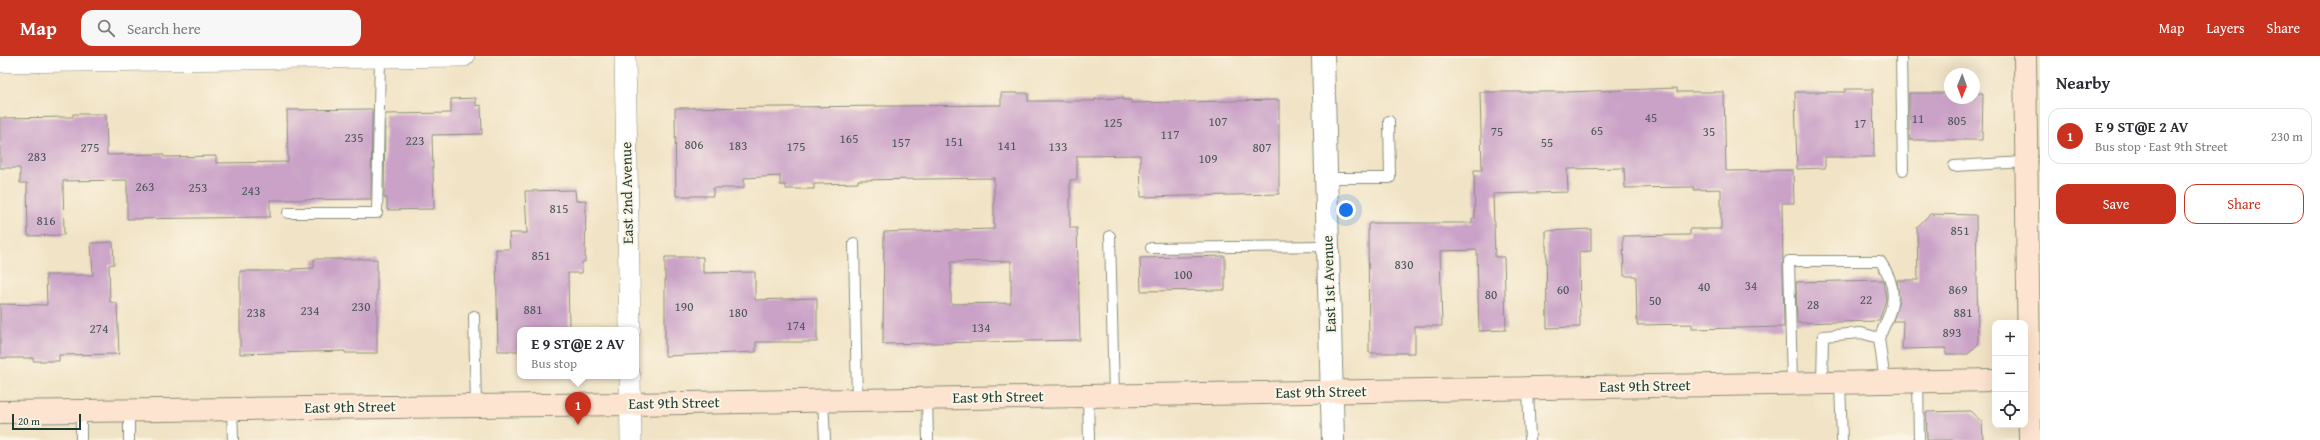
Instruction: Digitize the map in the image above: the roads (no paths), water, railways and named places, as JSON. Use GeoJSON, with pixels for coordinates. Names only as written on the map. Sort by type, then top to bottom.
{"type":"FeatureCollection","features":[{"type":"Feature","properties":{"kind":"main road"},"geometry":{"type":"LineString","coordinates":[[2025,56],[2033,125],[2026,162],[2033,184],[2030,440]]}},
{"type":"Feature","properties":{"kind":"main road","name":"East 9th Street"},"geometry":{"type":"LineString","coordinates":[[0,412],[631,404],[1992,380]]}},
{"type":"Feature","properties":{"kind":"street"},"geometry":{"type":"LineString","coordinates":[[0,62],[43,59],[464,56]]}},
{"type":"Feature","properties":{"kind":"street","name":"East 2nd Avenue"},"geometry":{"type":"LineString","coordinates":[[625,56],[630,327]]}},
{"type":"Feature","properties":{"kind":"street","name":"East 1st Avenue"},"geometry":{"type":"LineString","coordinates":[[1323,56],[1333,440]]}},
{"type":"Feature","properties":{"kind":"street"},"geometry":{"type":"LineString","coordinates":[[630,379],[631,440]]}},
{"type":"Feature","properties":{"kind":"lane"},"geometry":{"type":"LineString","coordinates":[[1901,56],[1903,170]]}},
{"type":"Feature","properties":{"kind":"lane"},"geometry":{"type":"LineString","coordinates":[[288,213],[377,213],[380,57]]}},
{"type":"Feature","properties":{"kind":"lane"},"geometry":{"type":"LineString","coordinates":[[1326,178],[1390,178],[1389,121]]}},
{"type":"Feature","properties":{"kind":"lane"},"geometry":{"type":"LineString","coordinates":[[1954,166],[2026,162]]}},
{"type":"Feature","properties":{"kind":"lane"},"geometry":{"type":"LineString","coordinates":[[1110,236],[1114,396]]}},
{"type":"Feature","properties":{"kind":"lane"},"geometry":{"type":"LineString","coordinates":[[854,244],[857,400]]}},
{"type":"Feature","properties":{"kind":"lane"},"geometry":{"type":"LineString","coordinates":[[1151,248],[1328,246]]}},
{"type":"Feature","properties":{"kind":"lane"},"geometry":{"type":"LineString","coordinates":[[1792,383],[1789,261],[1880,261],[1891,276],[1894,305],[1879,338],[1885,382]]}},
{"type":"Feature","properties":{"kind":"lane"},"geometry":{"type":"LineString","coordinates":[[474,316],[476,406]]}},
{"type":"Feature","properties":{"kind":"lane"},"geometry":{"type":"LineString","coordinates":[[1842,440],[1822,336],[1861,333],[1879,338]]}},
{"type":"Feature","properties":{"kind":"lane"},"geometry":{"type":"LineString","coordinates":[[1918,381],[1919,440]]}},
{"type":"Feature","properties":{"kind":"lane"},"geometry":{"type":"LineString","coordinates":[[1528,388],[1530,440]]}},
{"type":"Feature","properties":{"kind":"lane"},"geometry":{"type":"LineString","coordinates":[[1088,396],[1089,440]]}},
{"type":"Feature","properties":{"kind":"lane"},"geometry":{"type":"LineString","coordinates":[[927,399],[928,440]]}},
{"type":"Feature","properties":{"kind":"lane"},"geometry":{"type":"LineString","coordinates":[[823,400],[825,440]]}},
{"type":"Feature","properties":{"kind":"lane"},"geometry":{"type":"LineString","coordinates":[[232,409],[233,440]]}},
{"type":"Feature","properties":{"kind":"lane"},"geometry":{"type":"LineString","coordinates":[[81,411],[81,440]]}},
{"type":"Feature","properties":{"kind":"lane"},"geometry":{"type":"LineString","coordinates":[[129,411],[129,440]]}},
{"type":"Feature","properties":{"kind":"place","name":"E 9 ST@E 2 AV"},"geometry":{"type":"Point","coordinates":[578,425]}}]}
